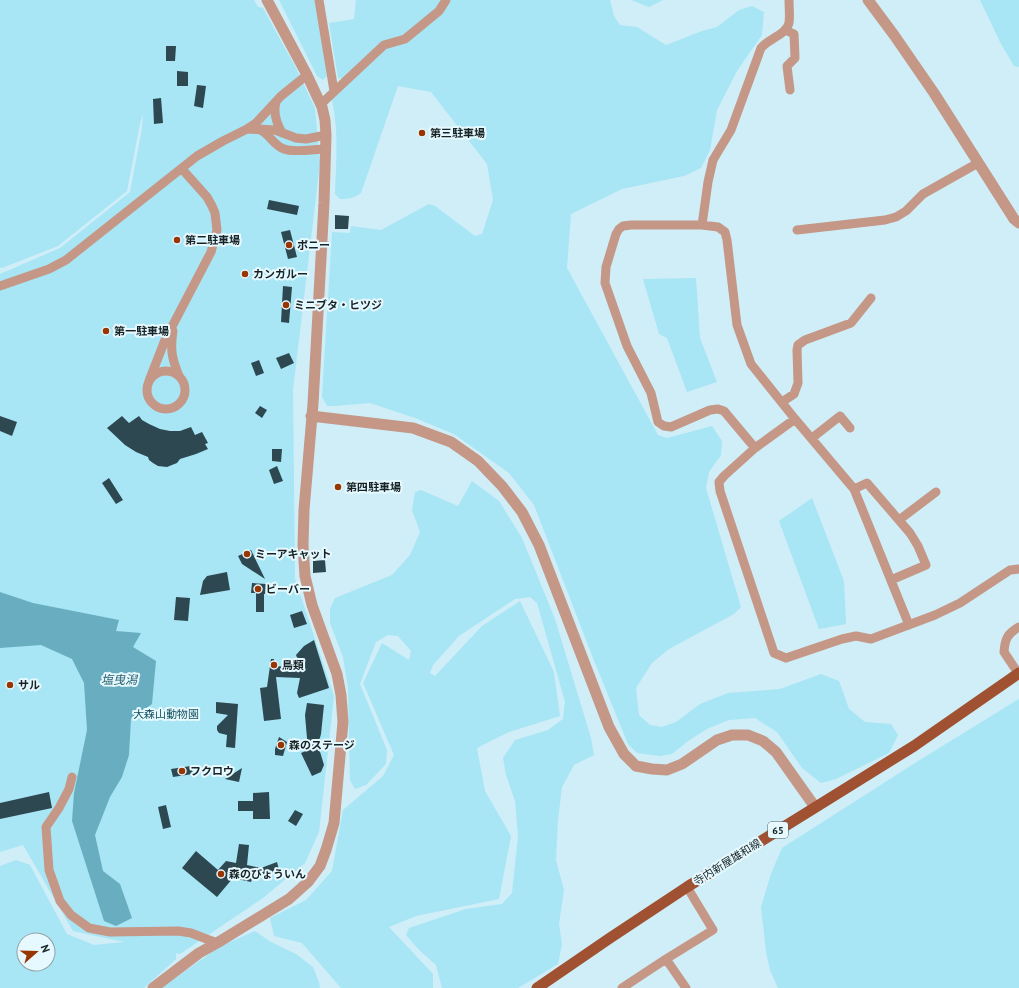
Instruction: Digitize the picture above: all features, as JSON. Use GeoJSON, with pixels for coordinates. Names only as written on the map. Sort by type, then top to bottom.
{"type":"FeatureCollection","features":[{"type":"Feature","properties":{"kind":"main road","name":"寺内新屋雄和線"},"geometry":{"type":"LineString","coordinates":[[537,988],[687,887],[914,746],[1019,673]]}},
{"type":"Feature","properties":{"kind":"street"},"geometry":{"type":"LineString","coordinates":[[153,988],[199,953],[289,899],[308,882],[320,866],[334,823],[343,722],[341,695],[337,674],[312,605],[305,576],[303,545],[324,203],[325,120],[321,104],[307,75],[267,0]]}},
{"type":"Feature","properties":{"kind":"street"},"geometry":{"type":"LineString","coordinates":[[319,0],[334,91]]}},
{"type":"Feature","properties":{"kind":"street"},"geometry":{"type":"LineString","coordinates":[[321,104],[384,45],[404,39],[439,11],[446,0]]}},
{"type":"Feature","properties":{"kind":"street"},"geometry":{"type":"LineString","coordinates":[[702,225],[708,182],[713,160],[731,130],[761,48],[764,44],[785,30],[788,24],[789,0]]}},
{"type":"Feature","properties":{"kind":"street"},"geometry":{"type":"LineString","coordinates":[[868,0],[934,93],[1014,219],[1019,223]]}},
{"type":"Feature","properties":{"kind":"street"},"geometry":{"type":"LineString","coordinates":[[785,30],[794,34],[795,58],[787,66],[790,90]]}},
{"type":"Feature","properties":{"kind":"street"},"geometry":{"type":"LineString","coordinates":[[0,286],[60,264],[84,247],[197,156],[223,141],[247,130],[256,123],[281,96],[307,75]]}},
{"type":"Feature","properties":{"kind":"street"},"geometry":{"type":"LineString","coordinates":[[276,102],[274,107],[277,125],[282,132]]}},
{"type":"Feature","properties":{"kind":"street"},"geometry":{"type":"LineString","coordinates":[[259,129],[275,144],[285,150],[296,151],[325,149]]}},
{"type":"Feature","properties":{"kind":"street"},"geometry":{"type":"LineString","coordinates":[[247,130],[275,130],[296,138],[306,139],[326,135]]}},
{"type":"Feature","properties":{"kind":"street"},"geometry":{"type":"LineString","coordinates":[[797,230],[885,220],[896,217],[906,211],[923,194],[978,163]]}},
{"type":"Feature","properties":{"kind":"street"},"geometry":{"type":"LineString","coordinates":[[174,324],[171,352],[173,361],[185,389],[184,395],[177,406],[164,409],[158,408],[149,399],[147,387],[165,340],[211,252],[217,230],[216,213],[207,197],[182,169]]}},
{"type":"Feature","properties":{"kind":"street"},"geometry":{"type":"LineString","coordinates":[[755,448],[724,411],[718,409],[710,410],[671,427],[664,426],[658,422],[651,394],[627,346],[605,283],[606,267],[610,251],[616,234],[623,226],[702,225],[718,227],[725,232],[737,325],[751,364],[854,489],[909,625]]}},
{"type":"Feature","properties":{"kind":"street"},"geometry":{"type":"LineString","coordinates":[[782,402],[794,394],[798,383],[798,345],[805,340],[851,322],[871,298]]}},
{"type":"Feature","properties":{"kind":"street"},"geometry":{"type":"LineString","coordinates":[[149,381],[152,376],[163,371],[170,371],[179,376]]}},
{"type":"Feature","properties":{"kind":"street"},"geometry":{"type":"LineString","coordinates":[[312,416],[413,428],[451,442],[478,462],[502,486],[522,512],[539,545],[609,727],[624,754],[636,766],[667,770],[682,764],[717,740],[732,735],[748,735],[763,741],[776,752],[815,807]]}},
{"type":"Feature","properties":{"kind":"street"},"geometry":{"type":"LineString","coordinates":[[812,438],[840,416],[850,428]]}},
{"type":"Feature","properties":{"kind":"street"},"geometry":{"type":"LineString","coordinates":[[795,419],[755,448],[719,482],[720,491],[774,653],[786,658],[842,638],[856,636],[871,639],[935,615],[960,603],[1010,570],[1019,569]]}},
{"type":"Feature","properties":{"kind":"street"},"geometry":{"type":"LineString","coordinates":[[854,489],[867,483],[910,533],[918,546],[926,565],[890,580]]}},
{"type":"Feature","properties":{"kind":"street"},"geometry":{"type":"LineString","coordinates":[[899,520],[936,492]]}},
{"type":"Feature","properties":{"kind":"street"},"geometry":{"type":"LineString","coordinates":[[1019,627],[1012,631],[1005,640],[1004,652],[1019,673]]}},
{"type":"Feature","properties":{"kind":"street"},"geometry":{"type":"LineString","coordinates":[[72,777],[69,789],[59,808],[46,827],[49,870],[60,901],[71,915],[89,928],[110,932],[178,931],[190,933],[217,943]]}},
{"type":"Feature","properties":{"kind":"street"},"geometry":{"type":"LineString","coordinates":[[622,988],[713,930],[687,887]]}},
{"type":"Feature","properties":{"kind":"street"},"geometry":{"type":"LineString","coordinates":[[666,959],[686,988]]}},
{"type":"Feature","properties":{"kind":"green space","name":"大森山動物園"},"geometry":{"type":"Polygon","coordinates":[[[0,0],[254,0],[258,7],[263,8],[296,68],[315,108],[320,163],[293,390],[295,579],[334,696],[319,832],[305,863],[263,898],[180,954],[176,953],[176,959],[144,988],[0,988],[0,866],[16,860],[30,865],[67,934],[94,945],[124,942],[73,931],[23,845],[0,852],[0,274],[60,248],[130,192],[142,128],[143,114],[127,191],[58,246],[2,268],[0,267],[0,0]]]}},
{"type":"Feature","properties":{"kind":"green space"},"geometry":{"type":"Polygon","coordinates":[[[279,0],[317,0],[327,76],[323,80],[317,76],[279,0]]]}},
{"type":"Feature","properties":{"kind":"green space"},"geometry":{"type":"Polygon","coordinates":[[[356,0],[610,0],[614,16],[620,25],[637,27],[666,45],[702,31],[717,27],[739,10],[752,6],[764,12],[762,35],[737,71],[717,110],[710,150],[701,168],[684,176],[622,189],[571,214],[567,268],[658,435],[667,438],[712,426],[722,441],[721,455],[709,472],[706,488],[741,607],[734,614],[669,649],[652,663],[636,688],[639,715],[650,725],[662,727],[676,722],[700,704],[728,693],[780,689],[821,674],[839,681],[849,709],[865,722],[891,724],[898,735],[889,753],[836,779],[821,783],[802,768],[777,732],[755,718],[729,720],[707,729],[688,741],[672,754],[660,756],[637,753],[628,744],[534,505],[509,473],[454,434],[415,418],[370,403],[327,406],[322,397],[332,232],[350,233],[351,226],[381,230],[429,204],[435,206],[475,236],[482,234],[493,200],[487,164],[431,92],[398,86],[361,193],[354,197],[343,199],[340,199],[335,194],[336,123],[332,100],[351,80],[338,78],[329,23],[354,19],[356,0]]]}},
{"type":"Feature","properties":{"kind":"green space"},"geometry":{"type":"Polygon","coordinates":[[[631,0],[663,0],[649,7],[631,0]]]}},
{"type":"Feature","properties":{"kind":"green space"},"geometry":{"type":"Polygon","coordinates":[[[980,0],[1019,0],[1019,67],[1014,66],[1001,44],[980,0]]]}},
{"type":"Feature","properties":{"kind":"green space"},"geometry":{"type":"Polygon","coordinates":[[[696,278],[700,338],[717,382],[687,392],[667,338],[659,334],[643,279],[696,278]]]}},
{"type":"Feature","properties":{"kind":"green space"},"geometry":{"type":"Polygon","coordinates":[[[472,481],[499,501],[522,538],[555,619],[591,738],[594,755],[574,765],[562,787],[558,820],[556,860],[564,890],[559,924],[562,944],[558,964],[518,988],[442,988],[436,965],[418,949],[406,935],[409,928],[466,909],[502,904],[512,893],[518,836],[515,801],[506,775],[503,758],[515,740],[548,730],[563,719],[565,702],[537,603],[530,597],[515,599],[459,636],[433,665],[430,673],[435,676],[482,626],[520,601],[554,672],[560,716],[509,732],[477,748],[485,791],[511,836],[499,899],[416,916],[389,927],[433,974],[433,988],[341,988],[302,943],[274,936],[270,918],[306,900],[332,871],[343,810],[383,776],[394,755],[363,683],[382,643],[409,660],[411,651],[398,636],[388,635],[376,642],[360,684],[387,750],[386,764],[366,785],[355,789],[350,780],[348,688],[343,657],[330,623],[330,609],[335,598],[392,575],[410,555],[420,532],[412,510],[415,492],[421,490],[458,506],[472,481]]]}},
{"type":"Feature","properties":{"kind":"green space"},"geometry":{"type":"Polygon","coordinates":[[[812,498],[844,581],[846,624],[819,629],[779,521],[812,498]]]}},
{"type":"Feature","properties":{"kind":"green space"},"geometry":{"type":"Polygon","coordinates":[[[1019,699],[1019,988],[778,988],[770,970],[766,952],[761,907],[771,874],[782,848],[1019,699]]]}},
{"type":"Feature","properties":{"kind":"green space"},"geometry":{"type":"Polygon","coordinates":[[[255,931],[271,942],[296,954],[313,967],[320,988],[161,988],[219,947],[255,931]]]}},
{"type":"Feature","properties":{"kind":"water","name":"塩曳潟"},"geometry":{"type":"Polygon","coordinates":[[[0,592],[33,603],[119,620],[116,631],[141,633],[133,647],[156,661],[152,704],[131,719],[129,755],[122,777],[110,797],[95,835],[103,871],[120,884],[132,918],[116,926],[104,921],[72,821],[74,793],[87,730],[84,683],[72,659],[41,645],[0,648],[0,592]]]}},
{"type":"Feature","properties":{"kind":"building"},"geometry":{"type":"Polygon","coordinates":[[[166,46],[176,46],[175,61],[166,61],[166,46]]]}},
{"type":"Feature","properties":{"kind":"building"},"geometry":{"type":"Polygon","coordinates":[[[177,71],[188,72],[188,86],[177,86],[177,71]]]}},
{"type":"Feature","properties":{"kind":"building"},"geometry":{"type":"Polygon","coordinates":[[[197,85],[206,86],[203,108],[194,106],[197,85]]]}},
{"type":"Feature","properties":{"kind":"building"},"geometry":{"type":"Polygon","coordinates":[[[161,98],[163,123],[154,124],[153,99],[161,98]]]}},
{"type":"Feature","properties":{"kind":"building"},"geometry":{"type":"Polygon","coordinates":[[[269,200],[299,206],[297,215],[267,209],[269,200]]]}},
{"type":"Feature","properties":{"kind":"building"},"geometry":{"type":"Polygon","coordinates":[[[335,215],[349,216],[348,229],[335,229],[335,215]]]}},
{"type":"Feature","properties":{"kind":"building","name":"ポニー"},"geometry":{"type":"Polygon","coordinates":[[[290,230],[297,257],[288,259],[281,232],[290,230]]]}},
{"type":"Feature","properties":{"kind":"building","name":"ミニブタ・ヒツジ"},"geometry":{"type":"Polygon","coordinates":[[[283,286],[292,287],[289,323],[281,322],[283,286]]]}},
{"type":"Feature","properties":{"kind":"building"},"geometry":{"type":"Polygon","coordinates":[[[289,353],[294,363],[281,369],[276,358],[289,353]]]}},
{"type":"Feature","properties":{"kind":"building"},"geometry":{"type":"Polygon","coordinates":[[[259,360],[264,373],[256,376],[251,363],[259,360]]]}},
{"type":"Feature","properties":{"kind":"building"},"geometry":{"type":"Polygon","coordinates":[[[260,406],[267,410],[262,418],[255,413],[260,406]]]}},
{"type":"Feature","properties":{"kind":"building"},"geometry":{"type":"Polygon","coordinates":[[[0,416],[17,422],[12,436],[0,431],[0,416]]]}},
{"type":"Feature","properties":{"kind":"building"},"geometry":{"type":"Polygon","coordinates":[[[122,416],[129,423],[139,416],[142,420],[149,424],[160,429],[170,431],[180,431],[191,427],[195,435],[202,432],[208,443],[205,444],[208,449],[180,459],[177,463],[167,467],[158,466],[149,460],[148,457],[125,445],[107,428],[122,416]]]}},
{"type":"Feature","properties":{"kind":"building"},"geometry":{"type":"Polygon","coordinates":[[[272,449],[282,449],[281,462],[272,461],[272,449]]]}},
{"type":"Feature","properties":{"kind":"building"},"geometry":{"type":"Polygon","coordinates":[[[277,466],[283,481],[274,484],[269,470],[277,466]]]}},
{"type":"Feature","properties":{"kind":"building"},"geometry":{"type":"Polygon","coordinates":[[[109,478],[123,500],[116,504],[102,483],[109,478]]]}},
{"type":"Feature","properties":{"kind":"building","name":"ミーアキャット"},"geometry":{"type":"Polygon","coordinates":[[[251,550],[265,579],[242,564],[238,556],[251,550]]]}},
{"type":"Feature","properties":{"kind":"building"},"geometry":{"type":"Polygon","coordinates":[[[325,560],[326,572],[313,573],[313,561],[325,560]]]}},
{"type":"Feature","properties":{"kind":"building"},"geometry":{"type":"Polygon","coordinates":[[[227,572],[230,590],[200,595],[203,581],[207,576],[227,572]]]}},
{"type":"Feature","properties":{"kind":"building"},"geometry":{"type":"Polygon","coordinates":[[[252,583],[266,584],[264,594],[264,612],[256,612],[256,593],[251,593],[252,583]]]}},
{"type":"Feature","properties":{"kind":"building"},"geometry":{"type":"Polygon","coordinates":[[[176,597],[190,598],[188,621],[174,620],[176,597]]]}},
{"type":"Feature","properties":{"kind":"building"},"geometry":{"type":"Polygon","coordinates":[[[302,611],[307,624],[294,628],[290,615],[302,611]]]}},
{"type":"Feature","properties":{"kind":"building"},"geometry":{"type":"Polygon","coordinates":[[[314,640],[329,688],[299,698],[297,693],[300,678],[276,677],[281,719],[264,721],[260,688],[267,687],[271,659],[274,659],[275,666],[301,668],[296,655],[304,646],[314,640]]]}},
{"type":"Feature","properties":{"kind":"building"},"geometry":{"type":"Polygon","coordinates":[[[216,702],[238,704],[235,748],[226,747],[227,735],[219,733],[217,730],[217,726],[228,715],[216,713],[216,702]]]}},
{"type":"Feature","properties":{"kind":"building"},"geometry":{"type":"Polygon","coordinates":[[[307,703],[324,705],[321,734],[318,745],[324,765],[321,772],[312,776],[301,753],[308,750],[305,715],[307,703]]]}},
{"type":"Feature","properties":{"kind":"building","name":"森のステージ"},"geometry":{"type":"Polygon","coordinates":[[[279,737],[287,742],[283,756],[275,755],[275,749],[279,737]]]}},
{"type":"Feature","properties":{"kind":"building","name":"フクロウ"},"geometry":{"type":"Polygon","coordinates":[[[191,766],[193,774],[173,777],[171,769],[191,766]]]}},
{"type":"Feature","properties":{"kind":"building"},"geometry":{"type":"Polygon","coordinates":[[[242,768],[239,782],[225,779],[242,768]]]}},
{"type":"Feature","properties":{"kind":"building"},"geometry":{"type":"Polygon","coordinates":[[[49,792],[52,808],[0,819],[0,803],[49,792]]]}},
{"type":"Feature","properties":{"kind":"building"},"geometry":{"type":"Polygon","coordinates":[[[269,792],[270,819],[253,819],[253,811],[238,811],[238,801],[253,801],[253,793],[269,792]]]}},
{"type":"Feature","properties":{"kind":"building"},"geometry":{"type":"Polygon","coordinates":[[[166,805],[171,827],[163,829],[158,807],[166,805]]]}},
{"type":"Feature","properties":{"kind":"building"},"geometry":{"type":"Polygon","coordinates":[[[295,810],[303,814],[296,826],[288,821],[295,810]]]}},
{"type":"Feature","properties":{"kind":"building","name":"森のびょういん"},"geometry":{"type":"Polygon","coordinates":[[[239,844],[249,845],[247,865],[261,868],[277,862],[279,870],[252,879],[251,882],[233,878],[217,897],[182,868],[196,851],[218,870],[226,861],[236,863],[239,844]]]}},
{"type":"Feature","properties":{"kind":"place","name":"第三駐車場"},"geometry":{"type":"Point","coordinates":[422,133]}},
{"type":"Feature","properties":{"kind":"place","name":"第二駐車場"},"geometry":{"type":"Point","coordinates":[177,240]}},
{"type":"Feature","properties":{"kind":"place","name":"ポニー"},"geometry":{"type":"Point","coordinates":[289,245]}},
{"type":"Feature","properties":{"kind":"place","name":"カンガルー"},"geometry":{"type":"Point","coordinates":[245,274]}},
{"type":"Feature","properties":{"kind":"place","name":"ミニブタ・ヒツジ"},"geometry":{"type":"Point","coordinates":[286,305]}},
{"type":"Feature","properties":{"kind":"place","name":"第一駐車場"},"geometry":{"type":"Point","coordinates":[106,331]}},
{"type":"Feature","properties":{"kind":"place","name":"第四駐車場"},"geometry":{"type":"Point","coordinates":[338,487]}},
{"type":"Feature","properties":{"kind":"place","name":"ミーアキャット"},"geometry":{"type":"Point","coordinates":[247,554]}},
{"type":"Feature","properties":{"kind":"place","name":"ビーバー"},"geometry":{"type":"Point","coordinates":[258,589]}},
{"type":"Feature","properties":{"kind":"place","name":"鳥類"},"geometry":{"type":"Point","coordinates":[274,665]}},
{"type":"Feature","properties":{"kind":"place","name":"サル"},"geometry":{"type":"Point","coordinates":[10,685]}},
{"type":"Feature","properties":{"kind":"place","name":"森のステージ"},"geometry":{"type":"Point","coordinates":[281,745]}},
{"type":"Feature","properties":{"kind":"place","name":"フクロウ"},"geometry":{"type":"Point","coordinates":[182,771]}},
{"type":"Feature","properties":{"kind":"place","name":"森のびょういん"},"geometry":{"type":"Point","coordinates":[221,874]}}]}
